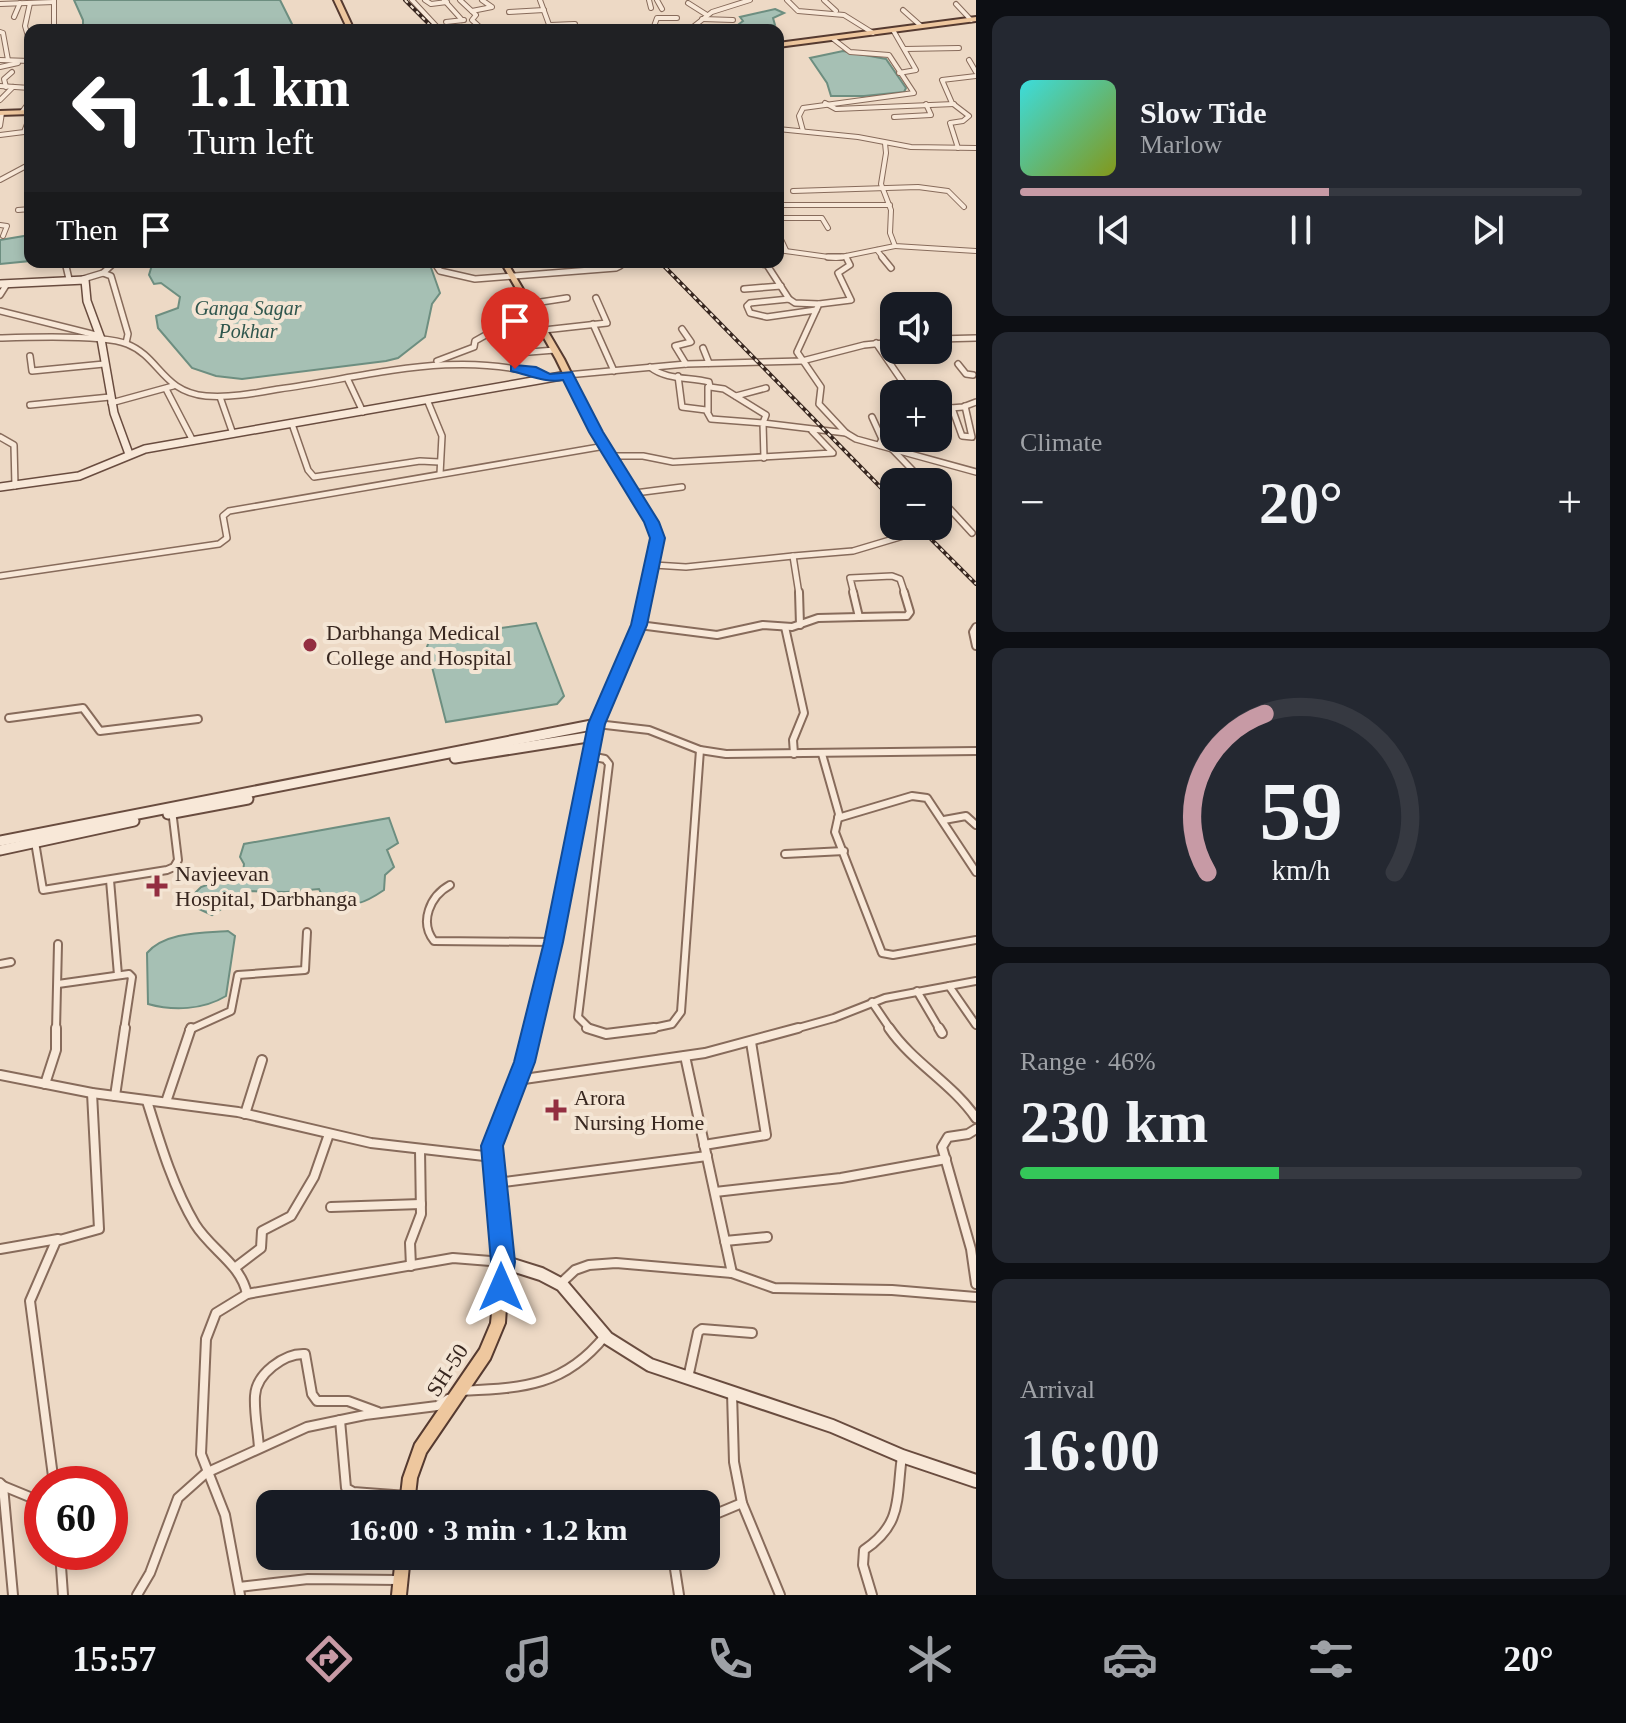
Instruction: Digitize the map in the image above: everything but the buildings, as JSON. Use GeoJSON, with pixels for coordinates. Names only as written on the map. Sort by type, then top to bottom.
{"type":"FeatureCollection","features":[{"type":"Feature","properties":{"kind":"main road"},"geometry":{"type":"LineString","coordinates":[[337,0],[348,24]]}},
{"type":"Feature","properties":{"kind":"main road"},"geometry":{"type":"LineString","coordinates":[[784,44],[974,19]]}},
{"type":"Feature","properties":{"kind":"main road"},"geometry":{"type":"LineString","coordinates":[[1,113],[24,113]]}},
{"type":"Feature","properties":{"kind":"main road","name":"SH-50"},"geometry":{"type":"LineString","coordinates":[[408,1490],[420,1449],[485,1354],[498,1323],[503,1262],[492,1146],[517,1080],[553,942],[595,730],[639,625],[654,565],[656,532],[508,268]]}},
{"type":"Feature","properties":{"kind":"street"},"geometry":{"type":"LineString","coordinates":[[412,0],[434,24]]}},
{"type":"Feature","properties":{"kind":"street"},"geometry":{"type":"LineString","coordinates":[[425,0],[431,4],[446,1],[462,20]]}},
{"type":"Feature","properties":{"kind":"street"},"geometry":{"type":"LineString","coordinates":[[446,22],[476,16],[460,0]]}},
{"type":"Feature","properties":{"kind":"street"},"geometry":{"type":"LineString","coordinates":[[472,11],[492,7],[482,0]]}},
{"type":"Feature","properties":{"kind":"street"},"geometry":{"type":"LineString","coordinates":[[540,0],[549,24]]}},
{"type":"Feature","properties":{"kind":"street"},"geometry":{"type":"LineString","coordinates":[[649,0],[651,8]]}},
{"type":"Feature","properties":{"kind":"street"},"geometry":{"type":"LineString","coordinates":[[657,0],[662,9]]}},
{"type":"Feature","properties":{"kind":"street"},"geometry":{"type":"LineString","coordinates":[[729,0],[733,5]]}},
{"type":"Feature","properties":{"kind":"street"},"geometry":{"type":"LineString","coordinates":[[695,24],[707,15],[750,0]]}},
{"type":"Feature","properties":{"kind":"street"},"geometry":{"type":"LineString","coordinates":[[787,0],[802,12],[837,11]]}},
{"type":"Feature","properties":{"kind":"street"},"geometry":{"type":"LineString","coordinates":[[824,0],[873,33]]}},
{"type":"Feature","properties":{"kind":"street"},"geometry":{"type":"LineString","coordinates":[[0,4],[54,1],[54,24]]}},
{"type":"Feature","properties":{"kind":"street"},"geometry":{"type":"LineString","coordinates":[[14,17],[20,3]]}},
{"type":"Feature","properties":{"kind":"street"},"geometry":{"type":"LineString","coordinates":[[25,24],[30,3]]}},
{"type":"Feature","properties":{"kind":"street"},"geometry":{"type":"LineString","coordinates":[[688,3],[707,15]]}},
{"type":"Feature","properties":{"kind":"street"},"geometry":{"type":"LineString","coordinates":[[956,4],[974,19]]}},
{"type":"Feature","properties":{"kind":"street"},"geometry":{"type":"LineString","coordinates":[[509,12],[544,10]]}},
{"type":"Feature","properties":{"kind":"street"},"geometry":{"type":"LineString","coordinates":[[903,10],[921,26]]}},
{"type":"Feature","properties":{"kind":"street"},"geometry":{"type":"LineString","coordinates":[[655,24],[657,18],[677,18]]}},
{"type":"Feature","properties":{"kind":"street"},"geometry":{"type":"LineString","coordinates":[[472,19],[477,24]]}},
{"type":"Feature","properties":{"kind":"street"},"geometry":{"type":"LineString","coordinates":[[702,19],[733,20]]}},
{"type":"Feature","properties":{"kind":"street"},"geometry":{"type":"LineString","coordinates":[[893,30],[916,71],[899,73]]}},
{"type":"Feature","properties":{"kind":"street"},"geometry":{"type":"LineString","coordinates":[[1,34],[8,60]]}},
{"type":"Feature","properties":{"kind":"street"},"geometry":{"type":"LineString","coordinates":[[803,131],[801,110],[825,103],[913,95],[889,55],[850,52],[832,38]]}},
{"type":"Feature","properties":{"kind":"street"},"geometry":{"type":"LineString","coordinates":[[905,49],[959,48]]}},
{"type":"Feature","properties":{"kind":"street"},"geometry":{"type":"LineString","coordinates":[[0,60],[24,61]]}},
{"type":"Feature","properties":{"kind":"street"},"geometry":{"type":"LineString","coordinates":[[958,148],[950,123],[963,121],[969,116],[954,104],[942,80],[976,74],[969,60]]}},
{"type":"Feature","properties":{"kind":"street"},"geometry":{"type":"LineString","coordinates":[[0,67],[24,62]]}},
{"type":"Feature","properties":{"kind":"street"},"geometry":{"type":"LineString","coordinates":[[6,87],[4,79],[12,72]]}},
{"type":"Feature","properties":{"kind":"street"},"geometry":{"type":"LineString","coordinates":[[0,86],[24,88]]}},
{"type":"Feature","properties":{"kind":"street"},"geometry":{"type":"LineString","coordinates":[[0,100],[13,87]]}},
{"type":"Feature","properties":{"kind":"street"},"geometry":{"type":"LineString","coordinates":[[825,103],[836,109],[954,104]]}},
{"type":"Feature","properties":{"kind":"street"},"geometry":{"type":"LineString","coordinates":[[894,117],[931,115],[926,104]]}},
{"type":"Feature","properties":{"kind":"street"},"geometry":{"type":"LineString","coordinates":[[0,126],[1,113]]}},
{"type":"Feature","properties":{"kind":"street"},"geometry":{"type":"LineString","coordinates":[[784,129],[918,148],[976,148]]}},
{"type":"Feature","properties":{"kind":"street"},"geometry":{"type":"LineString","coordinates":[[18,135],[24,132]]}},
{"type":"Feature","properties":{"kind":"street"},"geometry":{"type":"LineString","coordinates":[[0,135],[24,136]]}},
{"type":"Feature","properties":{"kind":"street"},"geometry":{"type":"LineString","coordinates":[[885,143],[888,155],[881,179],[890,205],[892,219],[889,233],[895,246]]}},
{"type":"Feature","properties":{"kind":"street"},"geometry":{"type":"LineString","coordinates":[[0,180],[24,168]]}},
{"type":"Feature","properties":{"kind":"street"},"geometry":{"type":"LineString","coordinates":[[793,191],[882,188],[948,191],[964,207]]}},
{"type":"Feature","properties":{"kind":"street"},"geometry":{"type":"LineString","coordinates":[[815,190],[823,205]]}},
{"type":"Feature","properties":{"kind":"street"},"geometry":{"type":"LineString","coordinates":[[784,205],[890,205]]}},
{"type":"Feature","properties":{"kind":"street"},"geometry":{"type":"LineString","coordinates":[[18,210],[24,210]]}},
{"type":"Feature","properties":{"kind":"street"},"geometry":{"type":"LineString","coordinates":[[784,218],[824,218],[828,228]]}},
{"type":"Feature","properties":{"kind":"street"},"geometry":{"type":"LineString","coordinates":[[0,225],[7,226],[3,236]]}},
{"type":"Feature","properties":{"kind":"street"},"geometry":{"type":"LineString","coordinates":[[784,246],[786,250],[825,257],[846,257],[895,246],[976,251]]}},
{"type":"Feature","properties":{"kind":"street"},"geometry":{"type":"LineString","coordinates":[[877,250],[891,268]]}},
{"type":"Feature","properties":{"kind":"street"},"geometry":{"type":"LineString","coordinates":[[789,299],[750,303],[747,306],[750,313],[765,317],[851,300],[838,273],[850,265],[846,257]]}},
{"type":"Feature","properties":{"kind":"street"},"geometry":{"type":"LineString","coordinates":[[66,268],[69,279]]}},
{"type":"Feature","properties":{"kind":"street"},"geometry":{"type":"LineString","coordinates":[[0,295],[4,284],[83,279],[103,273],[108,268]]}},
{"type":"Feature","properties":{"kind":"street"},"geometry":{"type":"LineString","coordinates":[[438,268],[472,279],[616,268]]}},
{"type":"Feature","properties":{"kind":"street"},"geometry":{"type":"LineString","coordinates":[[769,268],[789,299],[817,307]]}},
{"type":"Feature","properties":{"kind":"street"},"geometry":{"type":"LineString","coordinates":[[103,273],[111,276],[128,334],[126,343]]}},
{"type":"Feature","properties":{"kind":"street"},"geometry":{"type":"LineString","coordinates":[[83,279],[86,282],[87,301],[101,337],[111,400],[129,454]]}},
{"type":"Feature","properties":{"kind":"street"},"geometry":{"type":"LineString","coordinates":[[744,289],[781,286]]}},
{"type":"Feature","properties":{"kind":"street"},"geometry":{"type":"LineString","coordinates":[[528,304],[567,298]]}},
{"type":"Feature","properties":{"kind":"street"},"geometry":{"type":"LineString","coordinates":[[0,311],[126,343],[140,352],[173,386],[191,393],[220,397],[348,380],[434,363],[474,347],[475,341],[484,334],[608,322],[596,298]]}},
{"type":"Feature","properties":{"kind":"street"},"geometry":{"type":"LineString","coordinates":[[817,307],[798,350],[802,361],[821,387],[819,404],[846,433],[879,445],[882,439],[872,417]]}},
{"type":"Feature","properties":{"kind":"street"},"geometry":{"type":"LineString","coordinates":[[593,324],[614,371]]}},
{"type":"Feature","properties":{"kind":"street"},"geometry":{"type":"LineString","coordinates":[[682,329],[691,342],[675,346],[686,364]]}},
{"type":"Feature","properties":{"kind":"street"},"geometry":{"type":"LineString","coordinates":[[0,338],[101,337]]}},
{"type":"Feature","properties":{"kind":"street"},"geometry":{"type":"LineString","coordinates":[[952,339],[976,338]]}},
{"type":"Feature","properties":{"kind":"street"},"geometry":{"type":"LineString","coordinates":[[876,343],[901,380]]}},
{"type":"Feature","properties":{"kind":"street"},"geometry":{"type":"LineString","coordinates":[[0,487],[79,476],[129,454],[193,441],[428,402],[567,375],[686,364],[802,361],[880,343]]}},
{"type":"Feature","properties":{"kind":"street"},"geometry":{"type":"LineString","coordinates":[[703,348],[709,363]]}},
{"type":"Feature","properties":{"kind":"street"},"geometry":{"type":"LineString","coordinates":[[517,353],[555,350]]}},
{"type":"Feature","properties":{"kind":"street"},"geometry":{"type":"LineString","coordinates":[[30,356],[32,371],[104,364]]}},
{"type":"Feature","properties":{"kind":"street"},"geometry":{"type":"LineString","coordinates":[[434,363],[524,369],[549,378]]}},
{"type":"Feature","properties":{"kind":"street"},"geometry":{"type":"LineString","coordinates":[[958,364],[966,374],[975,376]]}},
{"type":"Feature","properties":{"kind":"street"},"geometry":{"type":"LineString","coordinates":[[650,367],[653,372],[708,381],[710,387],[724,389],[766,415],[761,435],[764,458]]}},
{"type":"Feature","properties":{"kind":"street"},"geometry":{"type":"LineString","coordinates":[[678,376],[682,407],[708,412]]}},
{"type":"Feature","properties":{"kind":"street"},"geometry":{"type":"LineString","coordinates":[[348,380],[363,412]]}},
{"type":"Feature","properties":{"kind":"street"},"geometry":{"type":"LineString","coordinates":[[30,405],[111,400],[173,386]]}},
{"type":"Feature","properties":{"kind":"street"},"geometry":{"type":"LineString","coordinates":[[708,387],[711,419],[846,433]]}},
{"type":"Feature","properties":{"kind":"street"},"geometry":{"type":"LineString","coordinates":[[736,396],[766,388]]}},
{"type":"Feature","properties":{"kind":"street"},"geometry":{"type":"LineString","coordinates":[[166,389],[193,441]]}},
{"type":"Feature","properties":{"kind":"street"},"geometry":{"type":"LineString","coordinates":[[220,397],[233,434]]}},
{"type":"Feature","properties":{"kind":"street"},"geometry":{"type":"LineString","coordinates":[[428,402],[435,411],[443,446],[440,474]]}},
{"type":"Feature","properties":{"kind":"street"},"geometry":{"type":"LineString","coordinates":[[965,406],[972,437],[963,437],[952,408],[976,402]]}},
{"type":"Feature","properties":{"kind":"street"},"geometry":{"type":"LineString","coordinates":[[292,424],[308,470],[314,477],[420,461],[439,462]]}},
{"type":"Feature","properties":{"kind":"street"},"geometry":{"type":"LineString","coordinates":[[0,576],[219,544],[227,538],[223,516],[229,511],[440,474],[609,451],[669,462],[833,453],[812,431]]}},
{"type":"Feature","properties":{"kind":"street"},"geometry":{"type":"LineString","coordinates":[[0,437],[13,443],[15,486]]}},
{"type":"Feature","properties":{"kind":"street"},"geometry":{"type":"LineString","coordinates":[[894,452],[910,468]]}},
{"type":"Feature","properties":{"kind":"street"},"geometry":{"type":"LineString","coordinates":[[909,452],[976,472]]}},
{"type":"Feature","properties":{"kind":"street"},"geometry":{"type":"LineString","coordinates":[[635,493],[682,487]]}},
{"type":"Feature","properties":{"kind":"street"},"geometry":{"type":"LineString","coordinates":[[952,511],[972,533]]}},
{"type":"Feature","properties":{"kind":"street"},"geometry":{"type":"LineString","coordinates":[[654,565],[686,567],[853,551],[890,540]]}},
{"type":"Feature","properties":{"kind":"street"},"geometry":{"type":"LineString","coordinates":[[793,556],[799,583],[800,625]]}},
{"type":"Feature","properties":{"kind":"street"},"geometry":{"type":"LineString","coordinates":[[639,625],[717,635],[763,625],[800,625],[818,618],[859,618],[910,615],[900,579],[892,576],[850,578],[859,618]]}},
{"type":"Feature","properties":{"kind":"street"},"geometry":{"type":"LineString","coordinates":[[785,627],[804,713],[793,740],[794,754]]}},
{"type":"Feature","properties":{"kind":"street"},"geometry":{"type":"LineString","coordinates":[[976,627],[973,632],[976,646]]}},
{"type":"Feature","properties":{"kind":"street"},"geometry":{"type":"LineString","coordinates":[[9,718],[83,708],[100,731],[198,719]]}},
{"type":"Feature","properties":{"kind":"street"},"geometry":{"type":"LineString","coordinates":[[0,841],[595,730],[649,730],[700,750],[726,754],[976,751]]}},
{"type":"Feature","properties":{"kind":"street"},"geometry":{"type":"LineString","coordinates":[[590,756],[605,759],[609,769],[577,1009],[585,1029],[598,1034],[672,1024],[679,1020],[700,750]]}},
{"type":"Feature","properties":{"kind":"street"},"geometry":{"type":"LineString","coordinates":[[822,754],[838,818],[835,832],[885,955],[976,940]]}},
{"type":"Feature","properties":{"kind":"street"},"geometry":{"type":"LineString","coordinates":[[838,818],[920,796],[932,802],[976,872]]}},
{"type":"Feature","properties":{"kind":"street"},"geometry":{"type":"LineString","coordinates":[[0,850],[172,810]]}},
{"type":"Feature","properties":{"kind":"street"},"geometry":{"type":"LineString","coordinates":[[35,842],[43,890],[174,867],[178,860],[172,810]]}},
{"type":"Feature","properties":{"kind":"street"},"geometry":{"type":"LineString","coordinates":[[944,820],[966,816],[976,825]]}},
{"type":"Feature","properties":{"kind":"street"},"geometry":{"type":"LineString","coordinates":[[785,854],[844,851]]}},
{"type":"Feature","properties":{"kind":"street"},"geometry":{"type":"LineString","coordinates":[[110,880],[118,975]]}},
{"type":"Feature","properties":{"kind":"street"},"geometry":{"type":"LineString","coordinates":[[450,885],[438,891],[431,904],[427,932],[434,941],[553,942]]}},
{"type":"Feature","properties":{"kind":"street"},"geometry":{"type":"LineString","coordinates":[[166,1102],[190,1028],[231,1011],[238,975],[303,972],[307,932]]}},
{"type":"Feature","properties":{"kind":"street"},"geometry":{"type":"LineString","coordinates":[[45,1084],[56,1050],[58,944]]}},
{"type":"Feature","properties":{"kind":"street"},"geometry":{"type":"LineString","coordinates":[[0,964],[11,962]]}},
{"type":"Feature","properties":{"kind":"street"},"geometry":{"type":"LineString","coordinates":[[58,984],[129,974],[133,980],[115,1096]]}},
{"type":"Feature","properties":{"kind":"street"},"geometry":{"type":"LineString","coordinates":[[517,1080],[685,1056],[751,1042],[834,1018],[872,1002],[976,981]]}},
{"type":"Feature","properties":{"kind":"street"},"geometry":{"type":"LineString","coordinates":[[949,986],[976,1025]]}},
{"type":"Feature","properties":{"kind":"street"},"geometry":{"type":"LineString","coordinates":[[917,991],[942,1033]]}},
{"type":"Feature","properties":{"kind":"street"},"geometry":{"type":"LineString","coordinates":[[872,1002],[904,1049],[967,1105],[976,1118]]}},
{"type":"Feature","properties":{"kind":"street"},"geometry":{"type":"LineString","coordinates":[[704,1145],[766,1135],[751,1042]]}},
{"type":"Feature","properties":{"kind":"street"},"geometry":{"type":"LineString","coordinates":[[685,1056],[732,1273]]}},
{"type":"Feature","properties":{"kind":"street"},"geometry":{"type":"LineString","coordinates":[[245,1114],[262,1060]]}},
{"type":"Feature","properties":{"kind":"street"},"geometry":{"type":"LineString","coordinates":[[0,1075],[92,1093],[245,1114],[329,1134],[420,1150],[493,1157]]}},
{"type":"Feature","properties":{"kind":"street"},"geometry":{"type":"LineString","coordinates":[[0,1249],[99,1229],[92,1093]]}},
{"type":"Feature","properties":{"kind":"street"},"geometry":{"type":"LineString","coordinates":[[147,1101],[198,1229],[246,1280],[247,1294]]}},
{"type":"Feature","properties":{"kind":"street"},"geometry":{"type":"LineString","coordinates":[[975,1132],[948,1137],[942,1147],[971,1249],[976,1284]]}},
{"type":"Feature","properties":{"kind":"street"},"geometry":{"type":"LineString","coordinates":[[236,1267],[261,1248],[262,1231],[291,1216],[314,1177],[329,1134]]}},
{"type":"Feature","properties":{"kind":"street"},"geometry":{"type":"LineString","coordinates":[[411,1266],[410,1243],[421,1221],[420,1150]]}},
{"type":"Feature","properties":{"kind":"street"},"geometry":{"type":"LineString","coordinates":[[495,1183],[707,1156]]}},
{"type":"Feature","properties":{"kind":"street"},"geometry":{"type":"LineString","coordinates":[[715,1192],[841,1178],[946,1159]]}},
{"type":"Feature","properties":{"kind":"street"},"geometry":{"type":"LineString","coordinates":[[331,1207],[421,1204]]}},
{"type":"Feature","properties":{"kind":"street"},"geometry":{"type":"LineString","coordinates":[[725,1241],[767,1237]]}},
{"type":"Feature","properties":{"kind":"street"},"geometry":{"type":"LineString","coordinates":[[52,1466],[30,1301],[33,1288],[53,1259],[58,1239]]}},
{"type":"Feature","properties":{"kind":"street"},"geometry":{"type":"LineString","coordinates":[[400,1588],[308,1579],[240,1591],[225,1515],[206,1473],[201,1444],[204,1355],[209,1325],[216,1313],[247,1294],[453,1258],[503,1262],[546,1276],[560,1284],[605,1336],[624,1352],[976,1481]]}},
{"type":"Feature","properties":{"kind":"street"},"geometry":{"type":"LineString","coordinates":[[560,1284],[575,1270],[602,1263],[732,1273],[774,1288],[892,1290],[976,1297]]}},
{"type":"Feature","properties":{"kind":"street"},"geometry":{"type":"LineString","coordinates":[[688,1378],[698,1332],[708,1329],[752,1333]]}},
{"type":"Feature","properties":{"kind":"street"},"geometry":{"type":"LineString","coordinates":[[137,1595],[150,1573],[178,1498],[206,1473],[307,1427],[437,1406],[459,1391],[497,1389],[557,1376],[576,1367],[605,1336]]}},
{"type":"Feature","properties":{"kind":"street"},"geometry":{"type":"LineString","coordinates":[[259,1448],[255,1393],[275,1365],[293,1354],[305,1354],[312,1394],[317,1401],[358,1403],[379,1413]]}},
{"type":"Feature","properties":{"kind":"street"},"geometry":{"type":"LineString","coordinates":[[732,1393],[734,1462],[742,1503],[780,1595]]}},
{"type":"Feature","properties":{"kind":"street"},"geometry":{"type":"LineString","coordinates":[[340,1420],[346,1488],[350,1490]]}},
{"type":"Feature","properties":{"kind":"street"},"geometry":{"type":"LineString","coordinates":[[872,1595],[863,1565],[864,1550],[882,1538],[893,1523],[902,1456]]}},
{"type":"Feature","properties":{"kind":"street"},"geometry":{"type":"LineString","coordinates":[[13,1595],[2,1484],[24,1494]]}},
{"type":"Feature","properties":{"kind":"street"},"geometry":{"type":"LineString","coordinates":[[720,1512],[742,1503]]}},
{"type":"Feature","properties":{"kind":"street"},"geometry":{"type":"LineString","coordinates":[[61,1570],[63,1595]]}},
{"type":"Feature","properties":{"kind":"street"},"geometry":{"type":"LineString","coordinates":[[675,1570],[679,1595]]}},
{"type":"Feature","properties":{"kind":"water"},"geometry":{"type":"Polygon","coordinates":[[[74,0],[280,0],[292,24],[83,24],[74,0]]]}},
{"type":"Feature","properties":{"kind":"water"},"geometry":{"type":"Polygon","coordinates":[[[775,9],[784,13],[773,18],[775,24],[739,24],[743,21],[740,17],[775,9]]]}},
{"type":"Feature","properties":{"kind":"water"},"geometry":{"type":"Polygon","coordinates":[[[843,51],[886,59],[906,88],[904,92],[831,96],[827,83],[810,58],[843,51]]]}},
{"type":"Feature","properties":{"kind":"water"},"geometry":{"type":"Polygon","coordinates":[[[24,236],[24,262],[0,264],[0,240],[24,236]]]}},
{"type":"Feature","properties":{"kind":"water","name":"Ganga Sagar Pokhar"},"geometry":{"type":"Polygon","coordinates":[[[151,268],[431,268],[440,293],[432,304],[425,337],[398,358],[242,379],[216,376],[192,368],[158,328],[156,316],[178,308],[180,297],[161,283],[154,284],[149,275],[151,268]]]}},
{"type":"Feature","properties":{"kind":"water"},"geometry":{"type":"Polygon","coordinates":[[[536,623],[564,696],[557,704],[446,722],[427,647],[430,638],[536,623]]]}},
{"type":"Feature","properties":{"kind":"water"},"geometry":{"type":"Polygon","coordinates":[[[389,818],[398,843],[387,850],[394,867],[385,875],[384,890],[362,902],[326,903],[319,889],[246,891],[226,899],[226,906],[212,915],[199,909],[194,894],[201,887],[243,872],[244,864],[240,857],[244,844],[389,818]]]}},
{"type":"Feature","properties":{"kind":"water"},"geometry":{"type":"Polygon","coordinates":[[[228,931],[235,936],[226,996],[188,1008],[148,1004],[147,953],[174,937],[228,931]]]}},
{"type":"Feature","properties":{"kind":"railway"},"geometry":{"type":"LineString","coordinates":[[405,0],[429,24]]}},
{"type":"Feature","properties":{"kind":"railway"},"geometry":{"type":"LineString","coordinates":[[666,268],[880,487]]}},
{"type":"Feature","properties":{"kind":"railway"},"geometry":{"type":"LineString","coordinates":[[932,540],[976,584]]}},
{"type":"Feature","properties":{"kind":"place","name":"Darbhanga Medical College and Hospital"},"geometry":{"type":"Point","coordinates":[310,645]}},
{"type":"Feature","properties":{"kind":"place","name":"Navjeevan Hospital, Darbhanga"},"geometry":{"type":"Point","coordinates":[157,886]}},
{"type":"Feature","properties":{"kind":"place","name":"Arora Nursing Home"},"geometry":{"type":"Point","coordinates":[556,1110]}},
{"type":"Feature","properties":{"kind":"route"},"geometry":{"type":"LineString","coordinates":[[501,1287],[503,1262],[492,1146],[524,1062],[553,942],[597,724],[639,625],[651,579],[657,538],[652,522],[596,432],[567,375],[549,378],[531,370],[515,369]]}}]}
